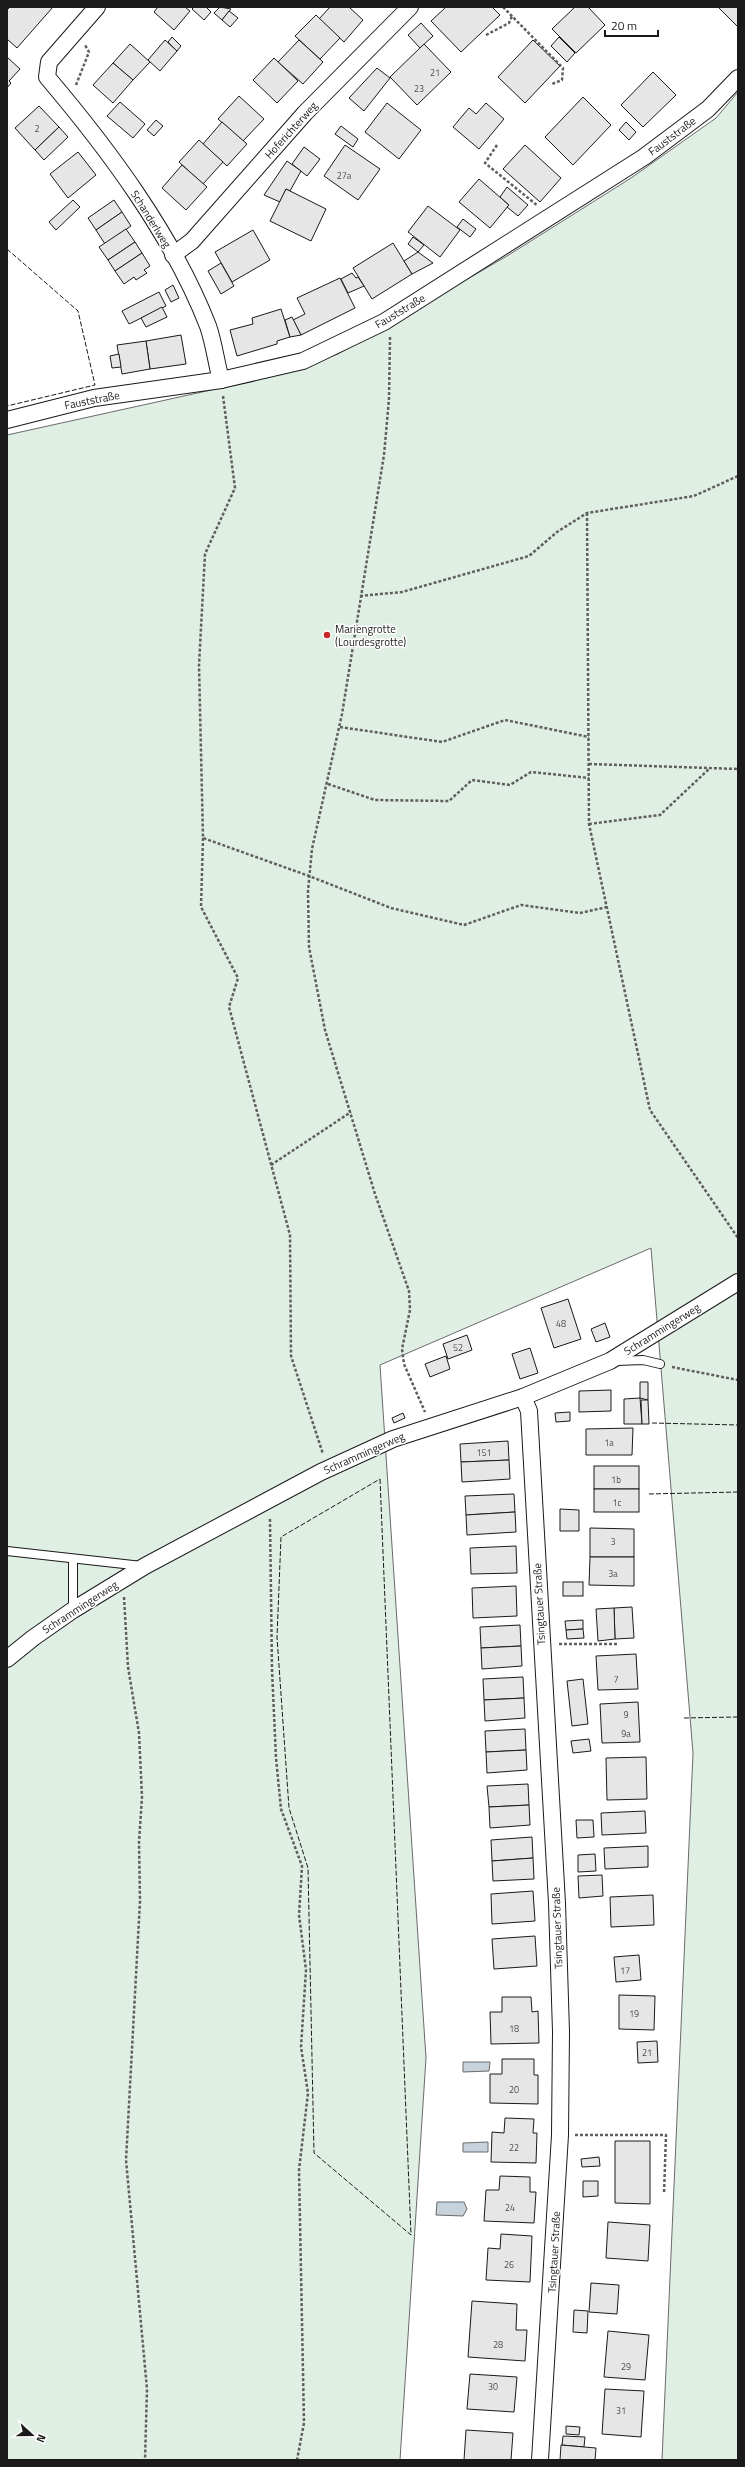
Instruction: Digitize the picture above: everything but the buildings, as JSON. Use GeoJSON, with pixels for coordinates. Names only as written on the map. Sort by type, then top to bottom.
{"type":"FeatureCollection","features":[{"type":"Feature","properties":{"kind":"street"},"geometry":{"type":"LineString","coordinates":[[73,34],[97,7]]}},
{"type":"Feature","properties":{"kind":"street","name":"Hoferichterweg"},"geometry":{"type":"LineString","coordinates":[[174,255],[192,242],[305,114],[410,7]]}},
{"type":"Feature","properties":{"kind":"street","name":"Schanderlweg"},"geometry":{"type":"LineString","coordinates":[[73,34],[49,62],[47,77],[126,178],[174,255],[208,327],[221,380]]}},
{"type":"Feature","properties":{"kind":"street","name":"Fauststraße"},"geometry":{"type":"LineString","coordinates":[[7,420],[94,398],[221,380],[303,361],[384,322],[644,157],[708,109],[738,78]]}},
{"type":"Feature","properties":{"kind":"street","name":"Schrammingerweg"},"geometry":{"type":"LineString","coordinates":[[7,1659],[32,1638],[123,1579],[328,1469],[393,1439],[432,1425],[523,1397],[610,1361],[644,1342],[679,1317],[738,1282]]}},
{"type":"Feature","properties":{"kind":"street","name":"Tsingtauer Straße"},"geometry":{"type":"LineString","coordinates":[[523,1397],[529,1411],[557,1903],[561,2032],[560,2135],[540,2460]]}},
{"type":"Feature","properties":{"kind":"lane"},"geometry":{"type":"LineString","coordinates":[[643,1360],[644,1342]]}},
{"type":"Feature","properties":{"kind":"lane"},"geometry":{"type":"LineString","coordinates":[[610,1361],[643,1360],[660,1364]]}},
{"type":"Feature","properties":{"kind":"lane"},"geometry":{"type":"LineString","coordinates":[[7,1551],[145,1566]]}},
{"type":"Feature","properties":{"kind":"lane"},"geometry":{"type":"LineString","coordinates":[[73,1559],[73,1610]]}},
{"type":"Feature","properties":{"kind":"path"},"geometry":{"type":"LineString","coordinates":[[503,7],[563,68],[562,80],[552,84]]}},
{"type":"Feature","properties":{"kind":"path"},"geometry":{"type":"LineString","coordinates":[[486,35],[509,23],[512,16]]}},
{"type":"Feature","properties":{"kind":"path"},"geometry":{"type":"LineString","coordinates":[[68,102],[89,52],[73,34]]}},
{"type":"Feature","properties":{"kind":"path"},"geometry":{"type":"LineString","coordinates":[[497,145],[485,162],[541,208],[559,211]]}},
{"type":"Feature","properties":{"kind":"path"},"geometry":{"type":"LineString","coordinates":[[384,322],[390,336],[389,398],[384,455],[340,727],[312,849],[309,876],[308,947],[325,1030],[409,1291],[410,1310],[402,1349],[404,1364],[418,1400],[432,1425]]}},
{"type":"Feature","properties":{"kind":"path"},"geometry":{"type":"LineString","coordinates":[[221,380],[235,488],[205,554],[199,665],[203,838],[201,907],[238,978],[229,1007],[290,1235],[291,1356],[328,1469]]}},
{"type":"Feature","properties":{"kind":"path"},"geometry":{"type":"LineString","coordinates":[[360,596],[402,592],[529,556],[557,532],[587,513],[694,496],[738,476]]}},
{"type":"Feature","properties":{"kind":"path"},"geometry":{"type":"LineString","coordinates":[[587,513],[589,824],[650,1110],[738,1238]]}},
{"type":"Feature","properties":{"kind":"path"},"geometry":{"type":"LineString","coordinates":[[340,727],[442,742],[505,720],[589,737]]}},
{"type":"Feature","properties":{"kind":"path"},"geometry":{"type":"LineString","coordinates":[[589,764],[738,770]]}},
{"type":"Feature","properties":{"kind":"path"},"geometry":{"type":"LineString","coordinates":[[589,824],[660,815],[709,768]]}},
{"type":"Feature","properties":{"kind":"path"},"geometry":{"type":"LineString","coordinates":[[328,784],[375,800],[449,801],[472,780],[510,786],[531,772],[589,778]]}},
{"type":"Feature","properties":{"kind":"path"},"geometry":{"type":"LineString","coordinates":[[203,838],[309,876],[391,908],[464,925],[520,905],[580,913],[607,907]]}},
{"type":"Feature","properties":{"kind":"path"},"geometry":{"type":"LineString","coordinates":[[271,1166],[351,1112]]}},
{"type":"Feature","properties":{"kind":"path"},"geometry":{"type":"LineString","coordinates":[[660,1364],[738,1380]]}},
{"type":"Feature","properties":{"kind":"path"},"geometry":{"type":"LineString","coordinates":[[270,1500],[272,1663],[276,1758],[281,1809],[302,1866],[300,1915],[306,1970],[301,2047],[308,2093],[299,2170],[304,2423],[297,2460]]}},
{"type":"Feature","properties":{"kind":"path"},"geometry":{"type":"LineString","coordinates":[[123,1579],[128,1667],[139,1733],[142,1797],[139,1842],[140,1901],[126,2160],[147,2389],[145,2460]]}},
{"type":"Feature","properties":{"kind":"path"},"geometry":{"type":"LineString","coordinates":[[568,1644],[618,1644]]}},
{"type":"Feature","properties":{"kind":"path"},"geometry":{"type":"LineString","coordinates":[[560,2135],[666,2134],[664,2194]]}},
{"type":"Feature","properties":{"kind":"green space"},"geometry":{"type":"Polygon","coordinates":[[[738,92],[738,2460],[662,2460],[693,1753],[651,1248],[380,1365],[426,2058],[400,2460],[7,2460],[7,435],[270,377],[338,354],[507,256],[631,178],[716,118],[738,92]]]}},
{"type":"Feature","properties":{"kind":"shaded area"},"geometry":{"type":"Polygon","coordinates":[[[463,2062],[490,2062],[489,2071],[463,2072],[463,2062]]]}},
{"type":"Feature","properties":{"kind":"shaded area"},"geometry":{"type":"Polygon","coordinates":[[[488,2142],[488,2152],[463,2152],[463,2143],[488,2142]]]}},
{"type":"Feature","properties":{"kind":"shaded area"},"geometry":{"type":"Polygon","coordinates":[[[437,2202],[464,2202],[467,2209],[463,2216],[436,2215],[437,2202]]]}},
{"type":"Feature","properties":{"kind":"fence"},"geometry":{"type":"LineString","coordinates":[[7,249],[78,311],[95,385],[7,406]]}},
{"type":"Feature","properties":{"kind":"fence"},"geometry":{"type":"LineString","coordinates":[[652,1423],[738,1425]]}},
{"type":"Feature","properties":{"kind":"fence"},"geometry":{"type":"LineString","coordinates":[[380,1479],[411,2235],[314,2153],[308,1868],[289,1808],[277,1637],[281,1537],[380,1479]]}},
{"type":"Feature","properties":{"kind":"fence"},"geometry":{"type":"LineString","coordinates":[[649,1494],[738,1492]]}},
{"type":"Feature","properties":{"kind":"fence"},"geometry":{"type":"LineString","coordinates":[[684,1718],[738,1717]]}},
{"type":"Feature","properties":{"kind":"place","name":"Mariengrotte (Lourdesgrotte)"},"geometry":{"type":"Point","coordinates":[327,635]}}]}
